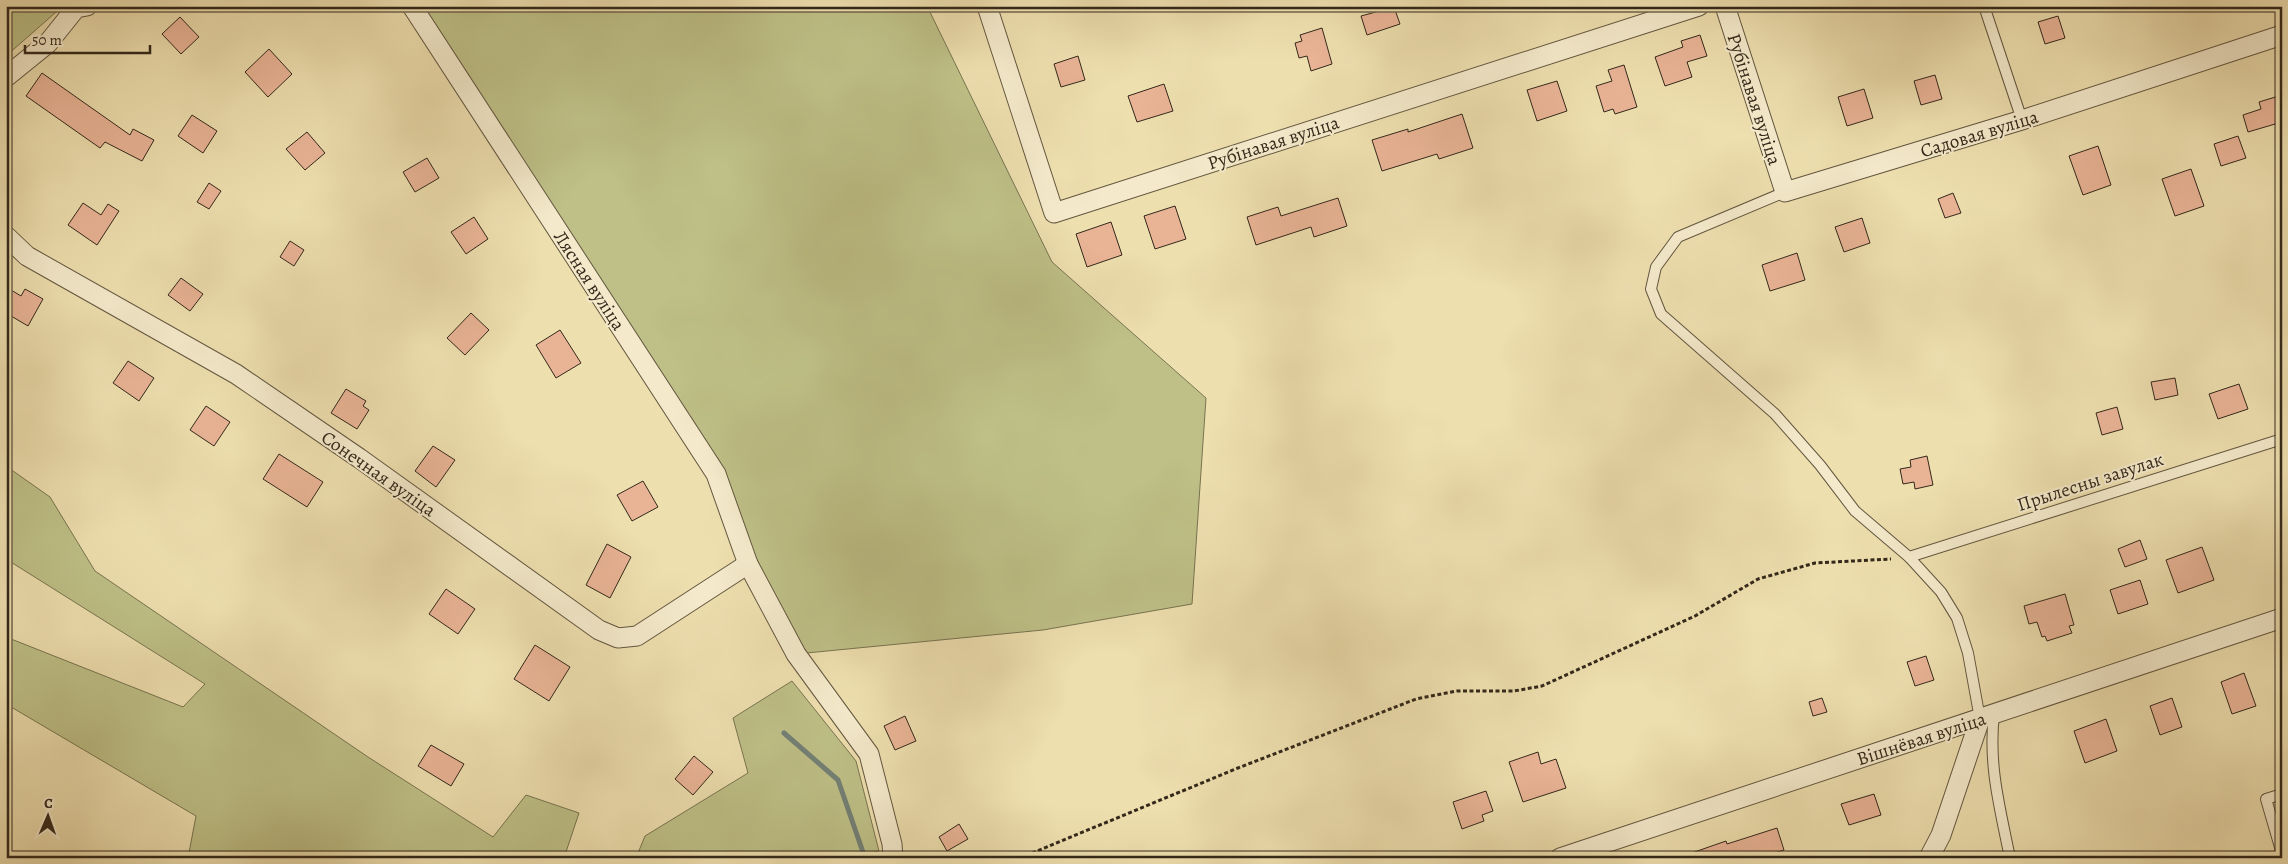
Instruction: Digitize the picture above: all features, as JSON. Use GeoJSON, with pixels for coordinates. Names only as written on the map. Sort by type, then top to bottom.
{"type":"FeatureCollection","features":[{"type":"Feature","properties":{"kind":"street"},"geometry":{"type":"LineString","coordinates":[[6,76],[48,43],[76,8],[87,6]]}},
{"type":"Feature","properties":{"kind":"street","name":"Лясная вуліца"},"geometry":{"type":"LineString","coordinates":[[412,6],[716,474],[748,564],[796,654],[869,754],[892,844],[893,858]]}},
{"type":"Feature","properties":{"kind":"street","name":"Рубінавая вуліца"},"geometry":{"type":"LineString","coordinates":[[987,6],[1054,213],[1699,6]]}},
{"type":"Feature","properties":{"kind":"street","name":"Рубінавая вуліца"},"geometry":{"type":"LineString","coordinates":[[1725,6],[1785,192]]}},
{"type":"Feature","properties":{"kind":"street","name":"Садовая вуліца"},"geometry":{"type":"LineString","coordinates":[[1785,192],[2022,120],[2282,35]]}},
{"type":"Feature","properties":{"kind":"street","name":"Сонечная вуліца"},"geometry":{"type":"LineString","coordinates":[[6,236],[27,256],[236,374],[358,458],[599,630],[618,638],[637,636],[748,564]]}},
{"type":"Feature","properties":{"kind":"street","name":"Вішнёвая вуліца"},"geometry":{"type":"LineString","coordinates":[[1560,858],[2282,618]]}},
{"type":"Feature","properties":{"kind":"street"},"geometry":{"type":"LineString","coordinates":[[1929,858],[1941,835],[1987,716]]}},
{"type":"Feature","properties":{"kind":"lane"},"geometry":{"type":"LineString","coordinates":[[1984,6],[2022,120]]}},
{"type":"Feature","properties":{"kind":"lane","name":"Садовая вуліца"},"geometry":{"type":"LineString","coordinates":[[1785,192],[1678,237],[1656,267],[1651,289],[1661,314],[1775,414],[1820,465],[1855,510],[1909,557]]}},
{"type":"Feature","properties":{"kind":"lane","name":"Прылесны завулак"},"geometry":{"type":"LineString","coordinates":[[1909,557],[2282,438]]}},
{"type":"Feature","properties":{"kind":"lane"},"geometry":{"type":"LineString","coordinates":[[1909,557],[1941,592],[1957,618],[1987,716],[1991,740],[1992,773],[2010,858]]}},
{"type":"Feature","properties":{"kind":"lane"},"geometry":{"type":"LineString","coordinates":[[2282,794],[2266,799],[2282,854]]}},
{"type":"Feature","properties":{"kind":"path"},"geometry":{"type":"LineString","coordinates":[[1020,858],[1238,768],[1416,700],[1457,691],[1514,691],[1542,686],[1695,616],[1758,579],[1815,563],[1909,557]]}},
{"type":"Feature","properties":{"kind":"green space"},"geometry":{"type":"Polygon","coordinates":[[[6,6],[63,6],[6,56],[6,6]]]}},
{"type":"Feature","properties":{"kind":"green space"},"geometry":{"type":"Polygon","coordinates":[[[412,6],[927,6],[1052,262],[1206,398],[1192,604],[1043,630],[796,654],[716,474],[412,6]]]}},
{"type":"Feature","properties":{"kind":"green space"},"geometry":{"type":"Polygon","coordinates":[[[6,466],[50,497],[95,571],[368,757],[493,837],[526,795],[579,813],[564,858],[188,858],[196,816],[6,704],[6,637],[183,707],[205,684],[6,559],[6,466]]]}},
{"type":"Feature","properties":{"kind":"green space"},"geometry":{"type":"Polygon","coordinates":[[[792,681],[856,761],[879,851],[838,858],[636,858],[645,836],[748,773],[733,718],[792,681]]]}},
{"type":"Feature","properties":{"kind":"building"},"geometry":{"type":"Polygon","coordinates":[[[1394,7],[1400,24],[1367,35],[1361,16],[1394,7]]]}},
{"type":"Feature","properties":{"kind":"building"},"geometry":{"type":"Polygon","coordinates":[[[2058,16],[2065,38],[2045,44],[2038,22],[2058,16]]]}},
{"type":"Feature","properties":{"kind":"building"},"geometry":{"type":"Polygon","coordinates":[[[180,17],[199,37],[181,54],[162,34],[180,17]]]}},
{"type":"Feature","properties":{"kind":"building"},"geometry":{"type":"Polygon","coordinates":[[[1322,28],[1332,64],[1311,71],[1307,56],[1299,58],[1295,43],[1302,41],[1300,35],[1322,28]]]}},
{"type":"Feature","properties":{"kind":"building"},"geometry":{"type":"Polygon","coordinates":[[[1700,35],[1707,56],[1687,62],[1692,77],[1665,86],[1655,57],[1683,47],[1681,41],[1700,35]]]}},
{"type":"Feature","properties":{"kind":"building"},"geometry":{"type":"Polygon","coordinates":[[[269,49],[292,74],[268,97],[245,72],[269,49]]]}},
{"type":"Feature","properties":{"kind":"building"},"geometry":{"type":"Polygon","coordinates":[[[1078,56],[1085,80],[1061,87],[1054,64],[1078,56]]]}},
{"type":"Feature","properties":{"kind":"building"},"geometry":{"type":"Polygon","coordinates":[[[1624,65],[1637,107],[1615,114],[1613,109],[1604,112],[1596,86],[1612,81],[1608,70],[1624,65]]]}},
{"type":"Feature","properties":{"kind":"building"},"geometry":{"type":"Polygon","coordinates":[[[42,73],[130,135],[133,129],[154,140],[142,161],[105,142],[100,148],[26,96],[42,73]]]}},
{"type":"Feature","properties":{"kind":"building"},"geometry":{"type":"Polygon","coordinates":[[[1935,75],[1942,99],[1921,105],[1914,81],[1935,75]]]}},
{"type":"Feature","properties":{"kind":"building"},"geometry":{"type":"Polygon","coordinates":[[[1557,81],[1567,111],[1537,121],[1527,90],[1557,81]]]}},
{"type":"Feature","properties":{"kind":"building"},"geometry":{"type":"Polygon","coordinates":[[[1164,84],[1173,111],[1137,122],[1128,96],[1164,84]]]}},
{"type":"Feature","properties":{"kind":"building"},"geometry":{"type":"Polygon","coordinates":[[[1864,89],[1873,118],[1847,126],[1838,97],[1864,89]]]}},
{"type":"Feature","properties":{"kind":"building"},"geometry":{"type":"Polygon","coordinates":[[[2282,95],[2282,122],[2248,132],[2243,115],[2261,109],[2259,102],[2282,95]]]}},
{"type":"Feature","properties":{"kind":"building"},"geometry":{"type":"Polygon","coordinates":[[[1462,114],[1473,148],[1439,159],[1437,154],[1382,171],[1372,140],[1408,129],[1408,132],[1462,114]]]}},
{"type":"Feature","properties":{"kind":"building"},"geometry":{"type":"Polygon","coordinates":[[[192,115],[217,131],[203,153],[178,136],[192,115]]]}},
{"type":"Feature","properties":{"kind":"building"},"geometry":{"type":"Polygon","coordinates":[[[307,132],[325,153],[305,170],[286,149],[307,132]]]}},
{"type":"Feature","properties":{"kind":"building"},"geometry":{"type":"Polygon","coordinates":[[[2238,136],[2246,158],[2221,166],[2214,144],[2238,136]]]}},
{"type":"Feature","properties":{"kind":"building"},"geometry":{"type":"Polygon","coordinates":[[[2098,146],[2111,185],[2083,195],[2069,156],[2098,146]]]}},
{"type":"Feature","properties":{"kind":"building"},"geometry":{"type":"Polygon","coordinates":[[[427,158],[439,178],[415,192],[403,172],[427,158]]]}},
{"type":"Feature","properties":{"kind":"building"},"geometry":{"type":"Polygon","coordinates":[[[2191,169],[2204,206],[2175,216],[2162,179],[2191,169]]]}},
{"type":"Feature","properties":{"kind":"building"},"geometry":{"type":"Polygon","coordinates":[[[209,183],[221,191],[209,209],[197,202],[209,183]]]}},
{"type":"Feature","properties":{"kind":"building"},"geometry":{"type":"Polygon","coordinates":[[[1953,193],[1961,213],[1945,218],[1938,199],[1953,193]]]}},
{"type":"Feature","properties":{"kind":"building"},"geometry":{"type":"Polygon","coordinates":[[[1338,198],[1347,226],[1314,237],[1311,227],[1256,245],[1247,217],[1278,207],[1281,216],[1338,198]]]}},
{"type":"Feature","properties":{"kind":"building"},"geometry":{"type":"Polygon","coordinates":[[[83,203],[101,215],[108,204],[119,211],[97,245],[68,225],[83,203]]]}},
{"type":"Feature","properties":{"kind":"building"},"geometry":{"type":"Polygon","coordinates":[[[1175,206],[1186,239],[1155,249],[1144,216],[1175,206]]]}},
{"type":"Feature","properties":{"kind":"building"},"geometry":{"type":"Polygon","coordinates":[[[474,217],[488,239],[466,254],[451,232],[474,217]]]}},
{"type":"Feature","properties":{"kind":"building"},"geometry":{"type":"Polygon","coordinates":[[[1862,218],[1870,243],[1844,252],[1835,227],[1862,218]]]}},
{"type":"Feature","properties":{"kind":"building"},"geometry":{"type":"Polygon","coordinates":[[[1111,222],[1122,255],[1087,267],[1076,234],[1111,222]]]}},
{"type":"Feature","properties":{"kind":"building"},"geometry":{"type":"Polygon","coordinates":[[[290,241],[304,250],[294,266],[280,257],[290,241]]]}},
{"type":"Feature","properties":{"kind":"building"},"geometry":{"type":"Polygon","coordinates":[[[1797,253],[1805,280],[1770,291],[1762,265],[1797,253]]]}},
{"type":"Feature","properties":{"kind":"building"},"geometry":{"type":"Polygon","coordinates":[[[181,278],[203,294],[190,311],[168,295],[181,278]]]}},
{"type":"Feature","properties":{"kind":"building"},"geometry":{"type":"Polygon","coordinates":[[[6,287],[21,296],[25,289],[43,299],[28,326],[6,313],[6,287]]]}},
{"type":"Feature","properties":{"kind":"building"},"geometry":{"type":"Polygon","coordinates":[[[471,313],[489,330],[465,355],[447,338],[471,313]]]}},
{"type":"Feature","properties":{"kind":"building"},"geometry":{"type":"Polygon","coordinates":[[[560,330],[581,363],[556,378],[536,345],[560,330]]]}},
{"type":"Feature","properties":{"kind":"building"},"geometry":{"type":"Polygon","coordinates":[[[128,361],[154,378],[139,401],[113,383],[128,361]]]}},
{"type":"Feature","properties":{"kind":"building"},"geometry":{"type":"Polygon","coordinates":[[[2175,378],[2178,395],[2155,400],[2151,382],[2175,378]]]}},
{"type":"Feature","properties":{"kind":"building"},"geometry":{"type":"Polygon","coordinates":[[[2239,384],[2248,409],[2218,419],[2209,394],[2239,384]]]}},
{"type":"Feature","properties":{"kind":"building"},"geometry":{"type":"Polygon","coordinates":[[[346,389],[366,401],[363,406],[369,410],[357,429],[331,413],[346,389]]]}},
{"type":"Feature","properties":{"kind":"building"},"geometry":{"type":"Polygon","coordinates":[[[206,406],[230,422],[214,446],[190,430],[206,406]]]}},
{"type":"Feature","properties":{"kind":"building"},"geometry":{"type":"Polygon","coordinates":[[[2117,407],[2123,429],[2102,435],[2096,413],[2117,407]]]}},
{"type":"Feature","properties":{"kind":"building"},"geometry":{"type":"Polygon","coordinates":[[[433,446],[455,460],[436,487],[415,471],[433,446]]]}},
{"type":"Feature","properties":{"kind":"building"},"geometry":{"type":"Polygon","coordinates":[[[279,454],[323,482],[307,507],[263,479],[279,454]]]}},
{"type":"Feature","properties":{"kind":"building"},"geometry":{"type":"Polygon","coordinates":[[[1927,456],[1933,485],[1915,489],[1914,482],[1903,484],[1900,469],[1911,467],[1910,460],[1927,456]]]}},
{"type":"Feature","properties":{"kind":"building"},"geometry":{"type":"Polygon","coordinates":[[[643,481],[658,507],[632,521],[617,495],[643,481]]]}},
{"type":"Feature","properties":{"kind":"building"},"geometry":{"type":"Polygon","coordinates":[[[2140,540],[2147,559],[2125,567],[2118,549],[2140,540]]]}},
{"type":"Feature","properties":{"kind":"building"},"geometry":{"type":"Polygon","coordinates":[[[607,544],[631,557],[610,598],[586,585],[607,544]]]}},
{"type":"Feature","properties":{"kind":"building"},"geometry":{"type":"Polygon","coordinates":[[[2202,547],[2214,580],[2178,593],[2166,560],[2202,547]]]}},
{"type":"Feature","properties":{"kind":"building"},"geometry":{"type":"Polygon","coordinates":[[[2140,580],[2148,604],[2118,614],[2110,590],[2140,580]]]}},
{"type":"Feature","properties":{"kind":"building"},"geometry":{"type":"Polygon","coordinates":[[[446,589],[475,609],[458,634],[429,614],[446,589]]]}},
{"type":"Feature","properties":{"kind":"building"},"geometry":{"type":"Polygon","coordinates":[[[2065,594],[2074,625],[2069,626],[2072,633],[2047,641],[2045,636],[2042,637],[2037,622],[2029,624],[2024,606],[2065,594]]]}},
{"type":"Feature","properties":{"kind":"building"},"geometry":{"type":"Polygon","coordinates":[[[535,645],[570,667],[549,701],[514,679],[535,645]]]}},
{"type":"Feature","properties":{"kind":"building"},"geometry":{"type":"Polygon","coordinates":[[[1926,656],[1934,680],[1915,686],[1907,662],[1926,656]]]}},
{"type":"Feature","properties":{"kind":"building"},"geometry":{"type":"Polygon","coordinates":[[[2244,673],[2256,706],[2232,714],[2221,682],[2244,673]]]}},
{"type":"Feature","properties":{"kind":"building"},"geometry":{"type":"Polygon","coordinates":[[[1822,698],[1827,712],[1813,716],[1809,702],[1822,698]]]}},
{"type":"Feature","properties":{"kind":"building"},"geometry":{"type":"Polygon","coordinates":[[[2172,698],[2182,727],[2160,735],[2150,706],[2172,698]]]}},
{"type":"Feature","properties":{"kind":"building"},"geometry":{"type":"Polygon","coordinates":[[[905,716],[916,741],[895,750],[884,726],[905,716]]]}},
{"type":"Feature","properties":{"kind":"building"},"geometry":{"type":"Polygon","coordinates":[[[2106,719],[2117,751],[2085,763],[2074,731],[2106,719]]]}},
{"type":"Feature","properties":{"kind":"building"},"geometry":{"type":"Polygon","coordinates":[[[431,745],[464,764],[451,786],[418,766],[431,745]]]}},
{"type":"Feature","properties":{"kind":"building"},"geometry":{"type":"Polygon","coordinates":[[[1538,752],[1541,764],[1556,759],[1566,788],[1523,802],[1509,762],[1538,752]]]}},
{"type":"Feature","properties":{"kind":"building"},"geometry":{"type":"Polygon","coordinates":[[[694,756],[713,772],[693,795],[675,779],[694,756]]]}},
{"type":"Feature","properties":{"kind":"building"},"geometry":{"type":"Polygon","coordinates":[[[1486,791],[1493,811],[1482,815],[1484,821],[1462,829],[1453,802],[1486,791]]]}},
{"type":"Feature","properties":{"kind":"building"},"geometry":{"type":"Polygon","coordinates":[[[1874,794],[1881,815],[1849,825],[1841,804],[1874,794]]]}},
{"type":"Feature","properties":{"kind":"building"},"geometry":{"type":"Polygon","coordinates":[[[959,824],[968,839],[947,851],[939,837],[959,824]]]}},
{"type":"Feature","properties":{"kind":"building"},"geometry":{"type":"Polygon","coordinates":[[[1777,828],[1784,850],[1759,858],[1683,858],[1683,856],[1726,841],[1727,844],[1777,828]]]}},
{"type":"Feature","properties":{"kind":"waterway"},"geometry":{"type":"LineString","coordinates":[[784,733],[838,780],[865,858]]}}]}
